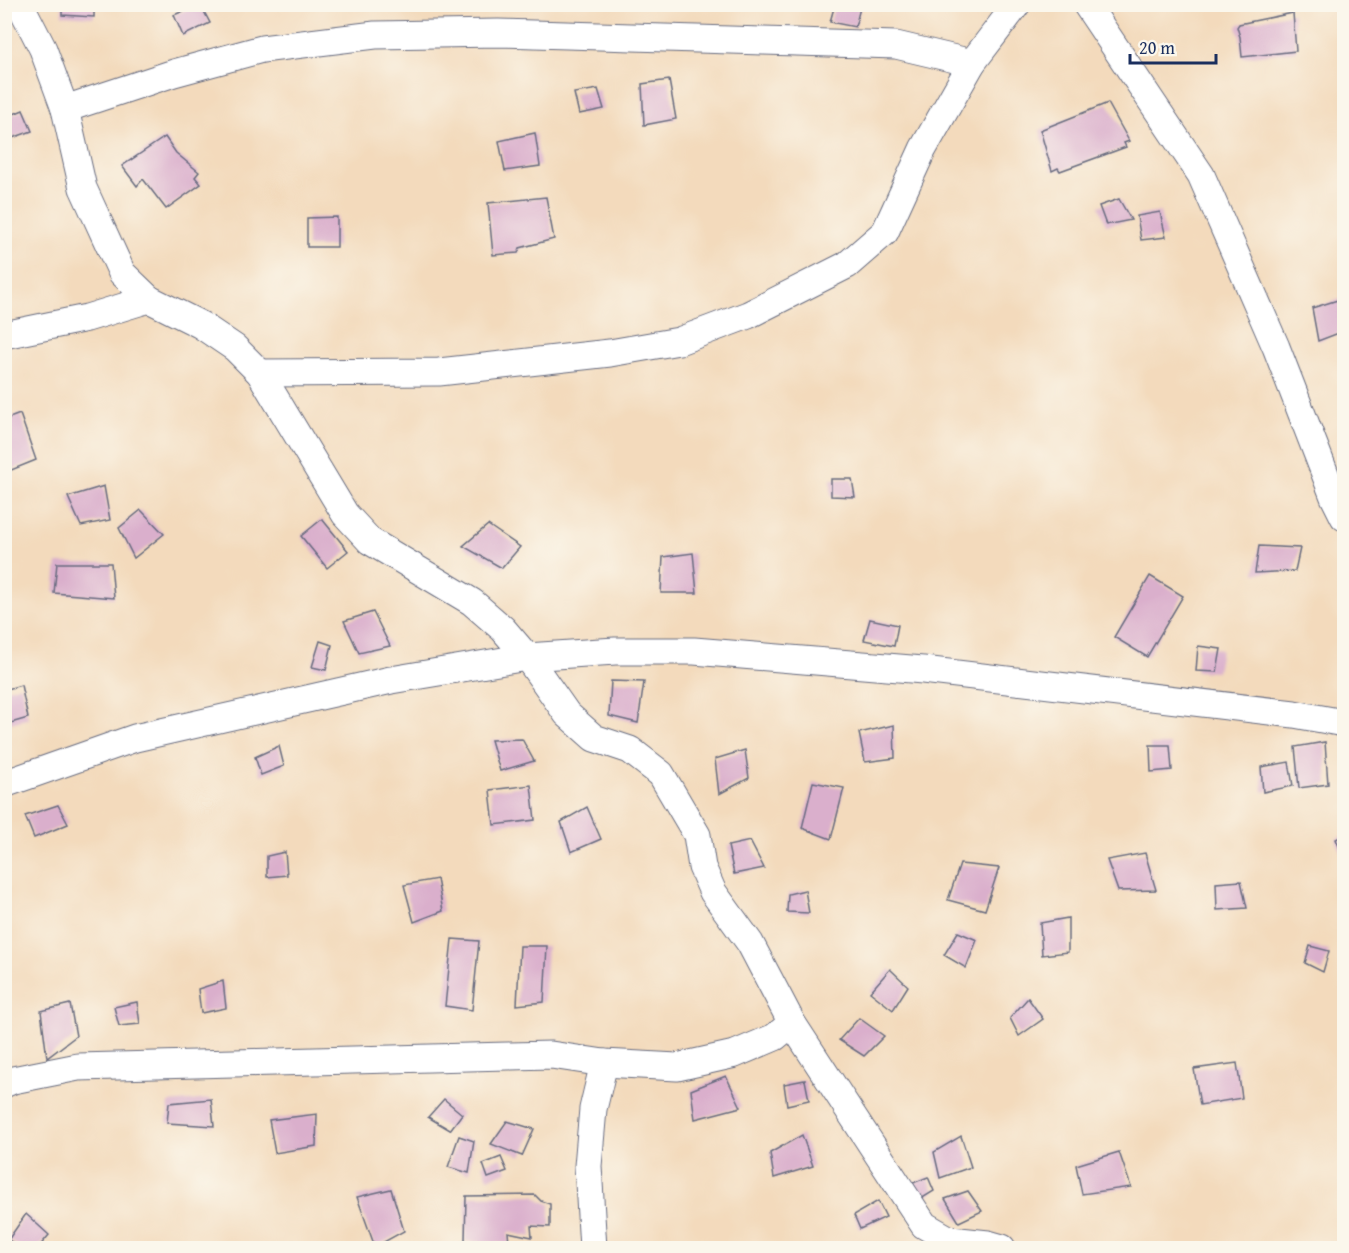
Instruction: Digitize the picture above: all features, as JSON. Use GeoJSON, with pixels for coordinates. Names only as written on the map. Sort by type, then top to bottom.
{"type":"FeatureCollection","features":[{"type":"Feature","properties":{"kind":"street"},"geometry":{"type":"LineString","coordinates":[[20,4],[43,49],[65,109],[84,188],[122,273],[149,299],[201,325],[236,348],[260,373],[345,514],[370,541],[472,602],[503,628],[527,657],[567,714],[594,738],[630,750],[661,774],[697,835],[702,867],[713,892],[750,943],[792,1023],[924,1225],[950,1240],[988,1244],[1002,1248]]}},
{"type":"Feature","properties":{"kind":"street"},"geometry":{"type":"LineString","coordinates":[[260,373],[439,372],[587,355],[679,341],[748,315],[846,265],[885,232],[924,149],[972,63],[1017,4]]}},
{"type":"Feature","properties":{"kind":"street"},"geometry":{"type":"LineString","coordinates":[[1086,4],[1201,175],[1276,347],[1334,497],[1344,517]]}},
{"type":"Feature","properties":{"kind":"street"},"geometry":{"type":"LineString","coordinates":[[65,109],[174,73],[262,49],[375,35],[498,33],[897,45],[972,63]]}},
{"type":"Feature","properties":{"kind":"street"},"geometry":{"type":"LineString","coordinates":[[4,336],[87,318],[149,299]]}},
{"type":"Feature","properties":{"kind":"street"},"geometry":{"type":"LineString","coordinates":[[4,784],[135,738],[391,680],[527,657],[615,651],[694,651],[912,669],[1282,713],[1344,723]]}},
{"type":"Feature","properties":{"kind":"street"},"geometry":{"type":"LineString","coordinates":[[4,1084],[13,1080],[78,1067],[551,1054],[604,1063],[677,1067],[735,1054],[775,1037],[792,1023]]}},
{"type":"Feature","properties":{"kind":"street"},"geometry":{"type":"LineString","coordinates":[[593,1248],[588,1166],[594,1108],[604,1063]]}},
{"type":"Feature","properties":{"kind":"building"},"geometry":{"type":"Polygon","coordinates":[[[62,4],[94,4],[94,17],[62,15],[62,4]]]}},
{"type":"Feature","properties":{"kind":"building"},"geometry":{"type":"Polygon","coordinates":[[[200,4],[210,23],[183,36],[174,15],[200,4]]]}},
{"type":"Feature","properties":{"kind":"building"},"geometry":{"type":"Polygon","coordinates":[[[835,4],[861,4],[855,27],[830,22],[835,4]]]}},
{"type":"Feature","properties":{"kind":"building"},"geometry":{"type":"Polygon","coordinates":[[[1293,13],[1296,51],[1242,57],[1237,27],[1239,24],[1293,13]]]}},
{"type":"Feature","properties":{"kind":"building"},"geometry":{"type":"Polygon","coordinates":[[[669,80],[676,119],[644,125],[642,84],[669,80]]]}},
{"type":"Feature","properties":{"kind":"building"},"geometry":{"type":"Polygon","coordinates":[[[598,89],[604,109],[579,114],[574,93],[598,89]]]}},
{"type":"Feature","properties":{"kind":"building"},"geometry":{"type":"Polygon","coordinates":[[[1108,103],[1129,141],[1124,143],[1126,147],[1060,171],[1058,168],[1052,171],[1040,130],[1108,103]]]}},
{"type":"Feature","properties":{"kind":"building"},"geometry":{"type":"Polygon","coordinates":[[[23,110],[32,131],[4,141],[4,118],[23,110]]]}},
{"type":"Feature","properties":{"kind":"building"},"geometry":{"type":"Polygon","coordinates":[[[535,133],[540,166],[505,171],[499,141],[535,133]]]}},
{"type":"Feature","properties":{"kind":"building"},"geometry":{"type":"Polygon","coordinates":[[[165,137],[176,153],[199,172],[195,177],[201,184],[166,209],[143,179],[137,186],[122,166],[165,137]]]}},
{"type":"Feature","properties":{"kind":"building"},"geometry":{"type":"Polygon","coordinates":[[[546,197],[554,239],[520,248],[518,253],[493,255],[488,203],[546,197]]]}},
{"type":"Feature","properties":{"kind":"building"},"geometry":{"type":"Polygon","coordinates":[[[1119,199],[1131,220],[1106,225],[1099,206],[1119,199]]]}},
{"type":"Feature","properties":{"kind":"building"},"geometry":{"type":"Polygon","coordinates":[[[1160,212],[1166,237],[1141,240],[1137,216],[1160,212]]]}},
{"type":"Feature","properties":{"kind":"building"},"geometry":{"type":"Polygon","coordinates":[[[337,217],[337,247],[307,247],[307,218],[337,217]]]}},
{"type":"Feature","properties":{"kind":"building"},"geometry":{"type":"Polygon","coordinates":[[[1344,298],[1344,331],[1318,341],[1312,308],[1344,298]]]}},
{"type":"Feature","properties":{"kind":"building"},"geometry":{"type":"Polygon","coordinates":[[[20,414],[36,460],[4,473],[4,420],[20,414]]]}},
{"type":"Feature","properties":{"kind":"building"},"geometry":{"type":"Polygon","coordinates":[[[831,479],[852,479],[855,497],[831,496],[831,479]]]}},
{"type":"Feature","properties":{"kind":"building"},"geometry":{"type":"Polygon","coordinates":[[[104,486],[110,520],[81,526],[68,497],[104,486]]]}},
{"type":"Feature","properties":{"kind":"building"},"geometry":{"type":"Polygon","coordinates":[[[141,510],[164,534],[134,558],[119,528],[141,510]]]}},
{"type":"Feature","properties":{"kind":"building"},"geometry":{"type":"Polygon","coordinates":[[[322,519],[348,551],[327,568],[301,536],[322,519]]]}},
{"type":"Feature","properties":{"kind":"building"},"geometry":{"type":"Polygon","coordinates":[[[488,525],[520,547],[502,568],[463,546],[488,525]]]}},
{"type":"Feature","properties":{"kind":"building"},"geometry":{"type":"Polygon","coordinates":[[[1259,546],[1300,548],[1295,571],[1255,573],[1259,546]]]}},
{"type":"Feature","properties":{"kind":"building"},"geometry":{"type":"Polygon","coordinates":[[[693,553],[697,593],[661,593],[663,557],[693,553]]]}},
{"type":"Feature","properties":{"kind":"building"},"geometry":{"type":"Polygon","coordinates":[[[57,563],[111,563],[114,598],[54,593],[57,563]]]}},
{"type":"Feature","properties":{"kind":"building"},"geometry":{"type":"Polygon","coordinates":[[[1150,576],[1183,596],[1147,657],[1114,637],[1150,576]]]}},
{"type":"Feature","properties":{"kind":"building"},"geometry":{"type":"Polygon","coordinates":[[[373,612],[390,646],[359,653],[344,621],[373,612]]]}},
{"type":"Feature","properties":{"kind":"building"},"geometry":{"type":"Polygon","coordinates":[[[870,619],[898,625],[894,646],[864,640],[870,619]]]}},
{"type":"Feature","properties":{"kind":"building"},"geometry":{"type":"Polygon","coordinates":[[[320,641],[332,645],[326,670],[312,667],[320,641]]]}},
{"type":"Feature","properties":{"kind":"building"},"geometry":{"type":"Polygon","coordinates":[[[1198,646],[1221,649],[1217,672],[1196,671],[1198,646]]]}},
{"type":"Feature","properties":{"kind":"building"},"geometry":{"type":"Polygon","coordinates":[[[611,681],[644,682],[638,723],[609,716],[611,681]]]}},
{"type":"Feature","properties":{"kind":"building"},"geometry":{"type":"Polygon","coordinates":[[[21,685],[28,718],[4,725],[4,690],[21,685]]]}},
{"type":"Feature","properties":{"kind":"building"},"geometry":{"type":"Polygon","coordinates":[[[894,725],[895,758],[865,762],[859,733],[894,725]]]}},
{"type":"Feature","properties":{"kind":"building"},"geometry":{"type":"Polygon","coordinates":[[[522,739],[534,761],[500,771],[491,740],[522,739]]]}},
{"type":"Feature","properties":{"kind":"building"},"geometry":{"type":"Polygon","coordinates":[[[1325,742],[1328,784],[1299,788],[1295,747],[1325,742]]]}},
{"type":"Feature","properties":{"kind":"building"},"geometry":{"type":"Polygon","coordinates":[[[1150,745],[1170,745],[1172,770],[1151,772],[1150,745]]]}},
{"type":"Feature","properties":{"kind":"building"},"geometry":{"type":"Polygon","coordinates":[[[279,746],[284,766],[261,775],[255,757],[279,746]]]}},
{"type":"Feature","properties":{"kind":"building"},"geometry":{"type":"Polygon","coordinates":[[[745,750],[749,778],[719,794],[715,759],[745,750]]]}},
{"type":"Feature","properties":{"kind":"building"},"geometry":{"type":"Polygon","coordinates":[[[1289,762],[1293,786],[1263,792],[1261,767],[1289,762]]]}},
{"type":"Feature","properties":{"kind":"building"},"geometry":{"type":"Polygon","coordinates":[[[813,782],[844,788],[831,839],[802,828],[813,782]]]}},
{"type":"Feature","properties":{"kind":"building"},"geometry":{"type":"Polygon","coordinates":[[[531,785],[535,820],[494,825],[490,790],[531,785]]]}},
{"type":"Feature","properties":{"kind":"building"},"geometry":{"type":"Polygon","coordinates":[[[58,805],[68,824],[34,838],[25,816],[58,805]]]}},
{"type":"Feature","properties":{"kind":"building"},"geometry":{"type":"Polygon","coordinates":[[[587,807],[601,839],[571,852],[561,822],[587,807]]]}},
{"type":"Feature","properties":{"kind":"building"},"geometry":{"type":"Polygon","coordinates":[[[1344,835],[1344,858],[1336,839],[1344,835]]]}},
{"type":"Feature","properties":{"kind":"building"},"geometry":{"type":"Polygon","coordinates":[[[750,841],[764,868],[734,874],[728,846],[750,841]]]}},
{"type":"Feature","properties":{"kind":"building"},"geometry":{"type":"Polygon","coordinates":[[[285,852],[287,875],[267,877],[267,856],[285,852]]]}},
{"type":"Feature","properties":{"kind":"building"},"geometry":{"type":"Polygon","coordinates":[[[1145,853],[1156,890],[1118,891],[1107,860],[1145,853]]]}},
{"type":"Feature","properties":{"kind":"building"},"geometry":{"type":"Polygon","coordinates":[[[960,864],[999,868],[985,910],[948,900],[960,864]]]}},
{"type":"Feature","properties":{"kind":"building"},"geometry":{"type":"Polygon","coordinates":[[[437,879],[443,911],[414,922],[404,885],[437,879]]]}},
{"type":"Feature","properties":{"kind":"building"},"geometry":{"type":"Polygon","coordinates":[[[1241,881],[1247,908],[1217,910],[1216,883],[1241,881]]]}},
{"type":"Feature","properties":{"kind":"building"},"geometry":{"type":"Polygon","coordinates":[[[805,890],[809,913],[787,912],[788,894],[805,890]]]}},
{"type":"Feature","properties":{"kind":"building"},"geometry":{"type":"Polygon","coordinates":[[[1068,918],[1068,952],[1042,955],[1040,923],[1068,918]]]}},
{"type":"Feature","properties":{"kind":"building"},"geometry":{"type":"Polygon","coordinates":[[[958,932],[977,940],[966,968],[944,955],[958,932]]]}},
{"type":"Feature","properties":{"kind":"building"},"geometry":{"type":"Polygon","coordinates":[[[452,939],[479,941],[472,1010],[445,1006],[452,939]]]}},
{"type":"Feature","properties":{"kind":"building"},"geometry":{"type":"Polygon","coordinates":[[[520,946],[547,946],[544,1002],[517,1005],[520,946]]]}},
{"type":"Feature","properties":{"kind":"building"},"geometry":{"type":"Polygon","coordinates":[[[1310,946],[1329,951],[1323,972],[1305,963],[1310,946]]]}},
{"type":"Feature","properties":{"kind":"building"},"geometry":{"type":"Polygon","coordinates":[[[890,969],[908,986],[893,1010],[870,992],[890,969]]]}},
{"type":"Feature","properties":{"kind":"building"},"geometry":{"type":"Polygon","coordinates":[[[223,981],[226,1008],[201,1013],[198,989],[223,981]]]}},
{"type":"Feature","properties":{"kind":"building"},"geometry":{"type":"Polygon","coordinates":[[[1028,998],[1043,1019],[1019,1036],[1010,1018],[1028,998]]]}},
{"type":"Feature","properties":{"kind":"building"},"geometry":{"type":"Polygon","coordinates":[[[137,1002],[140,1024],[119,1026],[114,1007],[137,1002]]]}},
{"type":"Feature","properties":{"kind":"building"},"geometry":{"type":"Polygon","coordinates":[[[70,1004],[76,1036],[47,1058],[41,1011],[70,1004]]]}},
{"type":"Feature","properties":{"kind":"building"},"geometry":{"type":"Polygon","coordinates":[[[859,1018],[884,1036],[864,1056],[839,1040],[859,1018]]]}},
{"type":"Feature","properties":{"kind":"building"},"geometry":{"type":"Polygon","coordinates":[[[1237,1063],[1242,1098],[1200,1105],[1194,1069],[1237,1063]]]}},
{"type":"Feature","properties":{"kind":"building"},"geometry":{"type":"Polygon","coordinates":[[[726,1076],[741,1107],[695,1119],[691,1090],[726,1076]]]}},
{"type":"Feature","properties":{"kind":"building"},"geometry":{"type":"Polygon","coordinates":[[[805,1080],[809,1100],[787,1105],[784,1084],[805,1080]]]}},
{"type":"Feature","properties":{"kind":"building"},"geometry":{"type":"Polygon","coordinates":[[[211,1099],[214,1126],[167,1123],[169,1103],[211,1099]]]}},
{"type":"Feature","properties":{"kind":"building"},"geometry":{"type":"Polygon","coordinates":[[[444,1099],[462,1114],[450,1130],[428,1117],[444,1099]]]}},
{"type":"Feature","properties":{"kind":"building"},"geometry":{"type":"Polygon","coordinates":[[[317,1114],[316,1146],[275,1153],[269,1120],[317,1114]]]}},
{"type":"Feature","properties":{"kind":"building"},"geometry":{"type":"Polygon","coordinates":[[[507,1121],[534,1129],[522,1156],[491,1144],[507,1121]]]}},
{"type":"Feature","properties":{"kind":"building"},"geometry":{"type":"Polygon","coordinates":[[[802,1135],[813,1166],[774,1178],[770,1153],[802,1135]]]}},
{"type":"Feature","properties":{"kind":"building"},"geometry":{"type":"Polygon","coordinates":[[[459,1136],[474,1141],[469,1173],[448,1167],[459,1136]]]}},
{"type":"Feature","properties":{"kind":"building"},"geometry":{"type":"Polygon","coordinates":[[[961,1136],[971,1167],[940,1178],[934,1152],[961,1136]]]}},
{"type":"Feature","properties":{"kind":"building"},"geometry":{"type":"Polygon","coordinates":[[[1119,1152],[1131,1187],[1082,1194],[1076,1165],[1119,1152]]]}},
{"type":"Feature","properties":{"kind":"building"},"geometry":{"type":"Polygon","coordinates":[[[501,1157],[507,1171],[488,1178],[483,1164],[501,1157]]]}},
{"type":"Feature","properties":{"kind":"building"},"geometry":{"type":"Polygon","coordinates":[[[928,1177],[934,1191],[921,1199],[913,1183],[928,1177]]]}},
{"type":"Feature","properties":{"kind":"building"},"geometry":{"type":"Polygon","coordinates":[[[391,1189],[404,1231],[375,1247],[357,1197],[391,1189]]]}},
{"type":"Feature","properties":{"kind":"building"},"geometry":{"type":"Polygon","coordinates":[[[968,1191],[982,1211],[959,1222],[945,1199],[968,1191]]]}},
{"type":"Feature","properties":{"kind":"building"},"geometry":{"type":"Polygon","coordinates":[[[535,1195],[541,1201],[550,1204],[550,1227],[531,1226],[532,1237],[508,1232],[509,1244],[465,1241],[466,1196],[535,1195]]]}},
{"type":"Feature","properties":{"kind":"building"},"geometry":{"type":"Polygon","coordinates":[[[878,1201],[886,1217],[860,1229],[854,1215],[878,1201]]]}},
{"type":"Feature","properties":{"kind":"building"},"geometry":{"type":"Polygon","coordinates":[[[26,1214],[49,1235],[38,1248],[22,1248],[8,1240],[26,1214]]]}},
{"type":"Feature","properties":{"kind":"building"},"geometry":{"type":"Polygon","coordinates":[[[645,1245],[669,1247],[669,1248],[645,1248],[645,1245]]]}}]}
